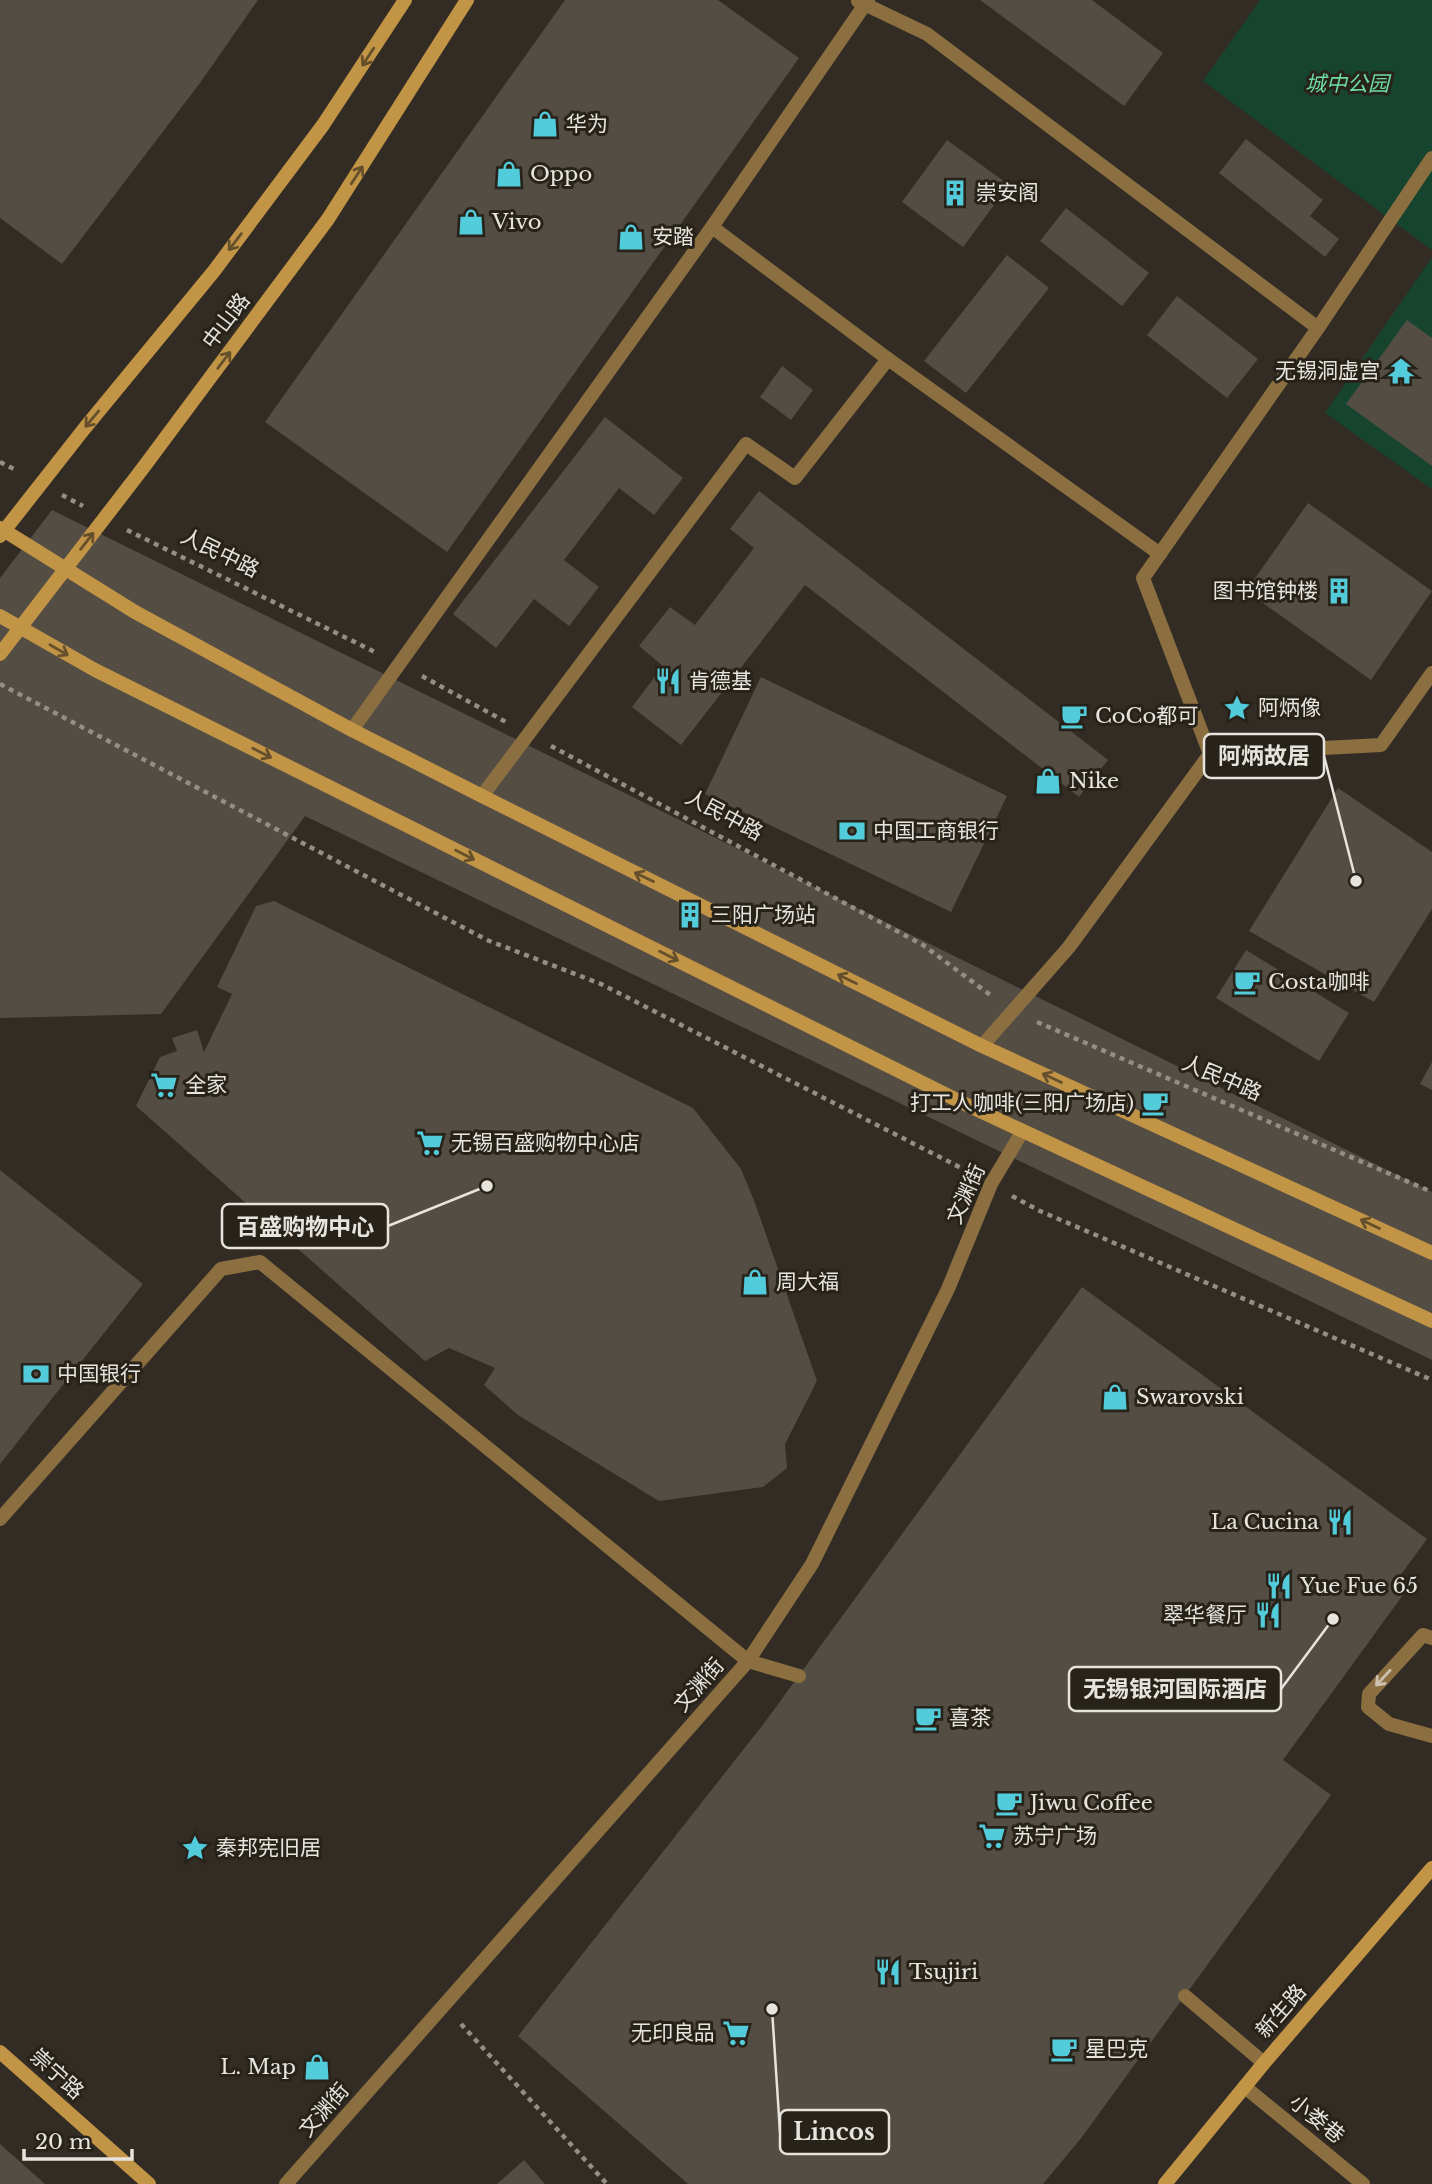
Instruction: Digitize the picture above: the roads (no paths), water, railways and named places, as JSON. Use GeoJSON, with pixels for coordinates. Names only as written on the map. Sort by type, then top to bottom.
{"type":"FeatureCollection","features":[{"type":"Feature","properties":{"kind":"main road","name":"中山路"},"geometry":{"type":"LineString","coordinates":[[1,532],[214,271],[323,125],[405,0]]}},
{"type":"Feature","properties":{"kind":"main road","name":"中山路"},"geometry":{"type":"LineString","coordinates":[[0,653],[105,518],[328,219],[467,0]]}},
{"type":"Feature","properties":{"kind":"main road"},"geometry":{"type":"LineString","coordinates":[[1,532],[135,612],[352,730],[482,796],[982,1046],[1432,1252]]}},
{"type":"Feature","properties":{"kind":"main road"},"geometry":{"type":"LineString","coordinates":[[0,616],[96,670],[1022,1132],[1432,1321]]}},
{"type":"Feature","properties":{"kind":"main road","name":"新生路"},"geometry":{"type":"LineString","coordinates":[[1165,2184],[1264,2063],[1432,1868]]}},
{"type":"Feature","properties":{"kind":"main road","name":"崇宁路"},"geometry":{"type":"LineString","coordinates":[[0,2052],[149,2184]]}},
{"type":"Feature","properties":{"kind":"street"},"geometry":{"type":"LineString","coordinates":[[352,730],[712,227],[863,2],[927,34],[1318,328]]}},
{"type":"Feature","properties":{"kind":"street"},"geometry":{"type":"LineString","coordinates":[[1210,754],[1143,578],[1318,328],[1432,158]]}},
{"type":"Feature","properties":{"kind":"street"},"geometry":{"type":"LineString","coordinates":[[712,227],[888,359],[1160,554]]}},
{"type":"Feature","properties":{"kind":"street"},"geometry":{"type":"LineString","coordinates":[[482,796],[746,444],[794,478],[888,359]]}},
{"type":"Feature","properties":{"kind":"street"},"geometry":{"type":"LineString","coordinates":[[1210,754],[1381,746],[1432,673]]}},
{"type":"Feature","properties":{"kind":"street"},"geometry":{"type":"LineString","coordinates":[[982,1046],[1069,947],[1210,754]]}},
{"type":"Feature","properties":{"kind":"street","name":"文渊街"},"geometry":{"type":"LineString","coordinates":[[286,2184],[748,1661],[811,1564],[948,1289],[991,1184],[1022,1132]]}},
{"type":"Feature","properties":{"kind":"street"},"geometry":{"type":"LineString","coordinates":[[0,1519],[222,1269],[260,1262],[748,1661],[799,1676]]}},
{"type":"Feature","properties":{"kind":"street"},"geometry":{"type":"LineString","coordinates":[[1432,1638],[1423,1635],[1369,1694],[1368,1707],[1389,1724],[1432,1736]]}},
{"type":"Feature","properties":{"kind":"street"},"geometry":{"type":"LineString","coordinates":[[1185,1996],[1264,2063]]}},
{"type":"Feature","properties":{"kind":"street","name":"小娄巷"},"geometry":{"type":"LineString","coordinates":[[1245,2087],[1363,2184]]}},
{"type":"Feature","properties":{"kind":"place","name":"华为"},"geometry":{"type":"Point","coordinates":[545,124]}},
{"type":"Feature","properties":{"kind":"place","name":"Oppo"},"geometry":{"type":"Point","coordinates":[509,174]}},
{"type":"Feature","properties":{"kind":"place","name":"崇安阁"},"geometry":{"type":"Point","coordinates":[955,193]}},
{"type":"Feature","properties":{"kind":"place","name":"Vivo"},"geometry":{"type":"Point","coordinates":[471,222]}},
{"type":"Feature","properties":{"kind":"place","name":"安踏"},"geometry":{"type":"Point","coordinates":[631,237]}},
{"type":"Feature","properties":{"kind":"place","name":"无锡洞虚宫"},"geometry":{"type":"Point","coordinates":[1401,371]}},
{"type":"Feature","properties":{"kind":"place","name":"图书馆钟楼"},"geometry":{"type":"Point","coordinates":[1339,591]}},
{"type":"Feature","properties":{"kind":"place","name":"肯德基"},"geometry":{"type":"Point","coordinates":[668,681]}},
{"type":"Feature","properties":{"kind":"place","name":"阿炳像"},"geometry":{"type":"Point","coordinates":[1237,708]}},
{"type":"Feature","properties":{"kind":"place","name":"CoCo都可"},"geometry":{"type":"Point","coordinates":[1074,716]}},
{"type":"Feature","properties":{"kind":"place","name":"Nike"},"geometry":{"type":"Point","coordinates":[1048,781]}},
{"type":"Feature","properties":{"kind":"place","name":"中国工商银行"},"geometry":{"type":"Point","coordinates":[852,831]}},
{"type":"Feature","properties":{"kind":"place","name":"阿炳故居"},"geometry":{"type":"Point","coordinates":[1356,881]}},
{"type":"Feature","properties":{"kind":"place","name":"三阳广场站"},"geometry":{"type":"Point","coordinates":[690,915]}},
{"type":"Feature","properties":{"kind":"place","name":"Costa咖啡"},"geometry":{"type":"Point","coordinates":[1247,982]}},
{"type":"Feature","properties":{"kind":"place","name":"全家"},"geometry":{"type":"Point","coordinates":[164,1085]}},
{"type":"Feature","properties":{"kind":"place","name":"打工人咖啡(三阳广场店)"},"geometry":{"type":"Point","coordinates":[1155,1103]}},
{"type":"Feature","properties":{"kind":"place","name":"无锡百盛购物中心店"},"geometry":{"type":"Point","coordinates":[430,1143]}},
{"type":"Feature","properties":{"kind":"place","name":"百盛购物中心"},"geometry":{"type":"Point","coordinates":[487,1186]}},
{"type":"Feature","properties":{"kind":"place","name":"周大福"},"geometry":{"type":"Point","coordinates":[755,1282]}},
{"type":"Feature","properties":{"kind":"place","name":"中国银行"},"geometry":{"type":"Point","coordinates":[36,1374]}},
{"type":"Feature","properties":{"kind":"place","name":"Swarovski"},"geometry":{"type":"Point","coordinates":[1115,1397]}},
{"type":"Feature","properties":{"kind":"place","name":"La Cucina"},"geometry":{"type":"Point","coordinates":[1340,1522]}},
{"type":"Feature","properties":{"kind":"place","name":"Yue Fue 65"},"geometry":{"type":"Point","coordinates":[1279,1586]}},
{"type":"Feature","properties":{"kind":"place","name":"翠华餐厅"},"geometry":{"type":"Point","coordinates":[1268,1615]}},
{"type":"Feature","properties":{"kind":"place","name":"无锡银河国际酒店"},"geometry":{"type":"Point","coordinates":[1333,1619]}},
{"type":"Feature","properties":{"kind":"place","name":"喜茶"},"geometry":{"type":"Point","coordinates":[928,1718]}},
{"type":"Feature","properties":{"kind":"place","name":"Jiwu Coffee"},"geometry":{"type":"Point","coordinates":[1009,1803]}},
{"type":"Feature","properties":{"kind":"place","name":"苏宁广场"},"geometry":{"type":"Point","coordinates":[992,1836]}},
{"type":"Feature","properties":{"kind":"place","name":"秦邦宪旧居"},"geometry":{"type":"Point","coordinates":[195,1848]}},
{"type":"Feature","properties":{"kind":"place","name":"Tsujiri"},"geometry":{"type":"Point","coordinates":[888,1972]}},
{"type":"Feature","properties":{"kind":"place","name":"Lincos"},"geometry":{"type":"Point","coordinates":[772,2009]}},
{"type":"Feature","properties":{"kind":"place","name":"无印良品"},"geometry":{"type":"Point","coordinates":[736,2033]}},
{"type":"Feature","properties":{"kind":"place","name":"星巴克"},"geometry":{"type":"Point","coordinates":[1064,2049]}},
{"type":"Feature","properties":{"kind":"place","name":"L. Map"},"geometry":{"type":"Point","coordinates":[317,2067]}},
{"type":"Feature","properties":{"kind":"park label","name":"城中公园"},"geometry":{"type":"Point","coordinates":[1347,84]}}]}
